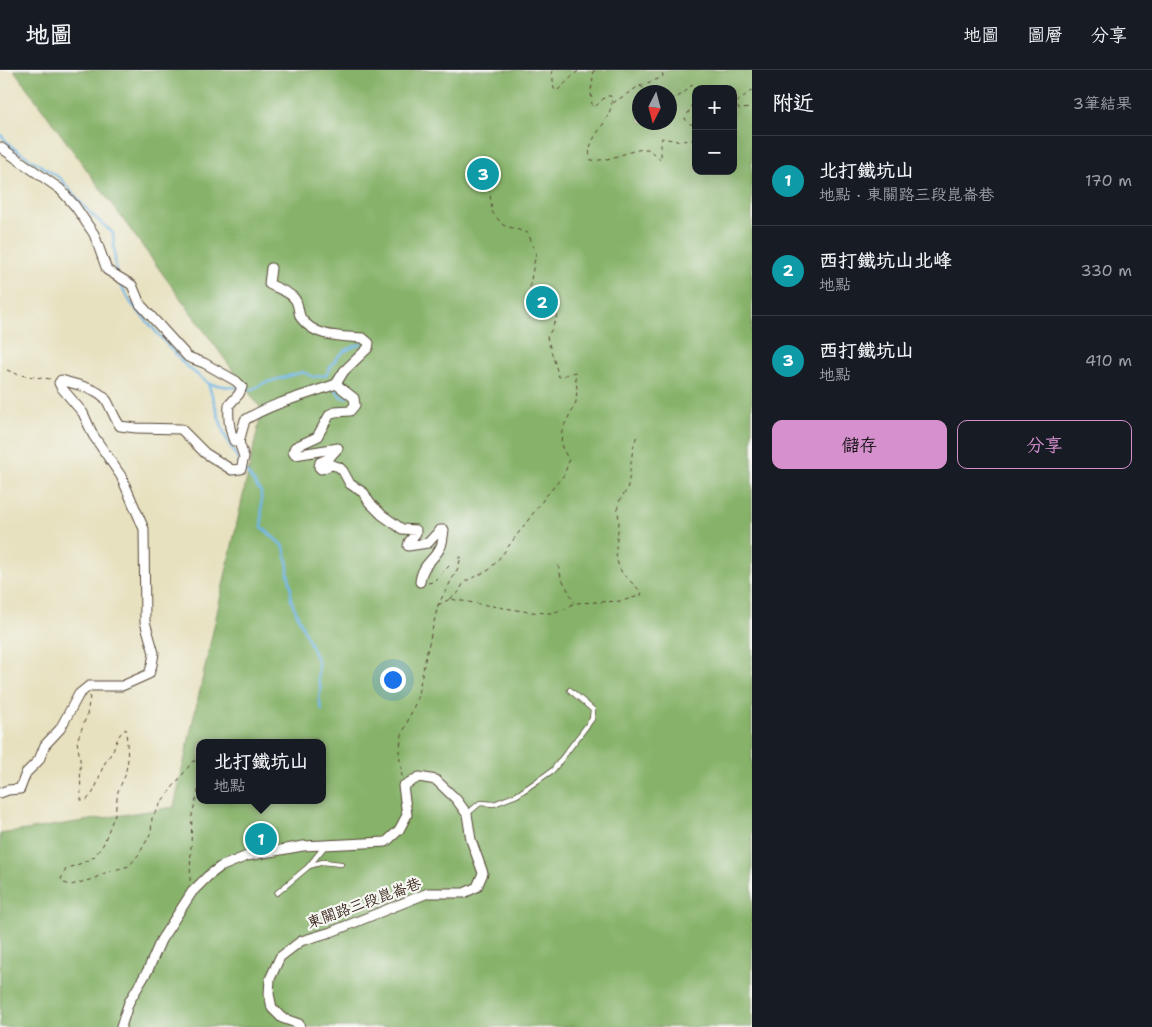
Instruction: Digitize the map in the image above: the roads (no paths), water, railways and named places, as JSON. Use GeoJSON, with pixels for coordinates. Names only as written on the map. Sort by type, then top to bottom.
{"type":"FeatureCollection","features":[{"type":"Feature","properties":{"kind":"street"},"geometry":{"type":"LineString","coordinates":[[0,147],[60,189],[75,206],[94,234],[107,270],[132,285],[140,304],[188,358],[204,363],[236,381],[242,387],[239,394],[229,405],[228,411],[230,433],[234,440],[239,442]]}},
{"type":"Feature","properties":{"kind":"street"},"geometry":{"type":"LineString","coordinates":[[0,793],[8,790],[20,790],[26,773],[39,760],[45,745],[60,729],[79,694],[89,686],[122,686],[149,674],[154,653],[145,622],[144,529],[121,476],[93,435],[83,413],[59,384],[62,380],[99,392],[107,401],[113,416],[120,426],[181,429],[205,453],[232,470],[241,469],[244,457],[239,442],[245,420],[254,414],[336,384],[350,364],[368,348],[369,343],[363,338],[319,333],[310,328],[300,317],[298,303],[293,296],[269,284],[271,268]]}},
{"type":"Feature","properties":{"kind":"street"},"geometry":{"type":"LineString","coordinates":[[336,384],[354,398],[355,405],[350,410],[330,414],[317,437],[295,447],[293,452],[295,455],[338,448],[329,458],[320,462],[319,468],[332,465],[339,467],[350,484],[364,493],[369,502],[382,515],[402,528],[416,530],[408,546],[428,543],[440,530],[444,530],[441,546],[436,554],[427,562],[420,577],[420,582]]}},
{"type":"Feature","properties":{"kind":"street"},"geometry":{"type":"LineString","coordinates":[[120,1027],[129,1002],[148,970],[162,940],[192,892],[220,867],[247,856],[303,846],[386,842],[399,830],[406,815],[403,786],[419,777],[436,780],[456,799],[467,814]]}},
{"type":"Feature","properties":{"kind":"street","name":"東關路三段崑崙巷"},"geometry":{"type":"LineString","coordinates":[[300,1027],[299,1024],[282,1018],[272,1008],[269,994],[270,979],[280,957],[301,941],[331,932],[428,893],[464,893],[477,887],[483,873],[471,840],[467,814]]}},
{"type":"Feature","properties":{"kind":"lane"},"geometry":{"type":"LineString","coordinates":[[467,814],[480,803],[494,804],[517,796],[553,770],[592,719],[593,710],[570,690]]}},
{"type":"Feature","properties":{"kind":"lane"},"geometry":{"type":"LineString","coordinates":[[277,892],[308,867],[326,845]]}},
{"type":"Feature","properties":{"kind":"lane"},"geometry":{"type":"LineString","coordinates":[[308,867],[323,862],[342,864]]}},
{"type":"Feature","properties":{"kind":"waterway"},"geometry":{"type":"LineString","coordinates":[[0,134],[12,147],[60,178],[90,213],[113,233],[116,272]]}},
{"type":"Feature","properties":{"kind":"waterway"},"geometry":{"type":"LineString","coordinates":[[119,282],[131,303],[185,365],[208,383],[225,436],[240,463]]}},
{"type":"Feature","properties":{"kind":"waterway"},"geometry":{"type":"LineString","coordinates":[[243,389],[251,390],[264,383],[303,372],[313,377],[326,375],[340,355],[348,349],[361,344]]}},
{"type":"Feature","properties":{"kind":"waterway"},"geometry":{"type":"LineString","coordinates":[[209,384],[238,388]]}},
{"type":"Feature","properties":{"kind":"waterway"},"geometry":{"type":"LineString","coordinates":[[334,387],[341,397],[347,397]]}},
{"type":"Feature","properties":{"kind":"waterway"},"geometry":{"type":"LineString","coordinates":[[244,469],[261,492],[262,527],[284,547],[291,586],[291,600],[318,662],[318,679],[321,689],[319,699],[322,710]]}},
{"type":"Feature","properties":{"kind":"place","name":"西打鐵坑山"},"geometry":{"type":"Point","coordinates":[483,174]}},
{"type":"Feature","properties":{"kind":"place","name":"西打鐵坑山北峰"},"geometry":{"type":"Point","coordinates":[542,302]}},
{"type":"Feature","properties":{"kind":"place","name":"北打鐵坑山"},"geometry":{"type":"Point","coordinates":[261,839]}}]}
